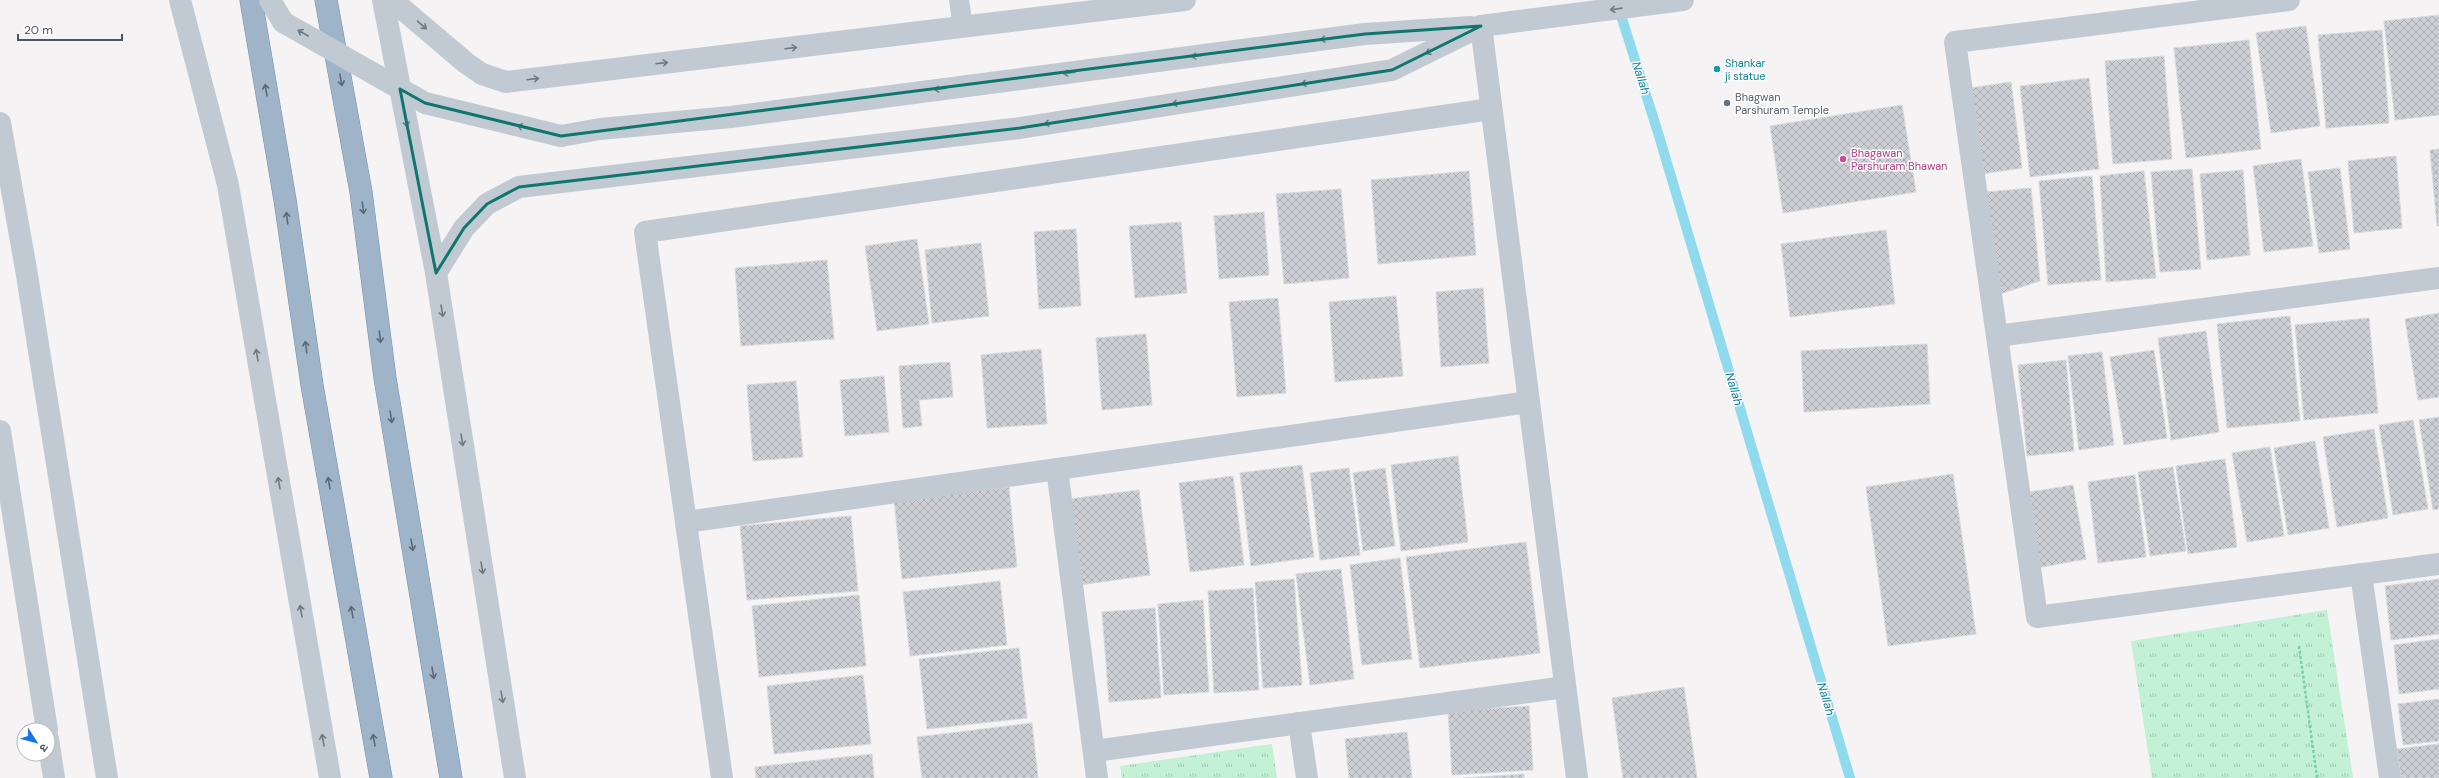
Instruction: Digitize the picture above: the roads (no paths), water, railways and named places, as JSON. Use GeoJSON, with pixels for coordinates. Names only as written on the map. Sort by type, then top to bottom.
{"type":"FeatureCollection","features":[{"type":"Feature","properties":{"kind":"highway"},"geometry":{"type":"LineString","coordinates":[[251,0],[282,186],[312,385],[381,778]]}},
{"type":"Feature","properties":{"kind":"highway"},"geometry":{"type":"LineString","coordinates":[[326,0],[361,192],[385,378],[451,778]]}},
{"type":"Feature","properties":{"kind":"street"},"geometry":{"type":"LineString","coordinates":[[180,0],[228,185],[330,778]]}},
{"type":"Feature","properties":{"kind":"street"},"geometry":{"type":"LineString","coordinates":[[270,0],[283,22],[425,103],[561,136],[600,129],[739,116],[1365,34],[1520,22],[1683,0]]}},
{"type":"Feature","properties":{"kind":"street"},"geometry":{"type":"LineString","coordinates":[[383,0],[436,273],[514,778]]}},
{"type":"Feature","properties":{"kind":"street"},"geometry":{"type":"LineString","coordinates":[[392,0],[466,63],[482,74],[506,82],[963,27],[1087,6],[1185,0]]}},
{"type":"Feature","properties":{"kind":"street"},"geometry":{"type":"LineString","coordinates":[[2289,0],[1955,42],[2037,617],[2439,564]]}},
{"type":"Feature","properties":{"kind":"street"},"geometry":{"type":"LineString","coordinates":[[436,273],[464,228],[487,204],[519,187],[1020,128],[1392,70],[1481,26]]}},
{"type":"Feature","properties":{"kind":"street"},"geometry":{"type":"LineString","coordinates":[[1481,26],[1577,778]]}},
{"type":"Feature","properties":{"kind":"street"},"geometry":{"type":"LineString","coordinates":[[722,778],[645,232],[1491,109]]}},
{"type":"Feature","properties":{"kind":"street"},"geometry":{"type":"LineString","coordinates":[[0,123],[28,277],[108,778]]}},
{"type":"Feature","properties":{"kind":"street"},"geometry":{"type":"LineString","coordinates":[[1997,336],[2439,278]]}},
{"type":"Feature","properties":{"kind":"street"},"geometry":{"type":"LineString","coordinates":[[686,522],[1528,402]]}},
{"type":"Feature","properties":{"kind":"street"},"geometry":{"type":"LineString","coordinates":[[0,431],[46,722]]}},
{"type":"Feature","properties":{"kind":"street"},"geometry":{"type":"LineString","coordinates":[[1057,469],[1097,778]]}},
{"type":"Feature","properties":{"kind":"street"},"geometry":{"type":"LineString","coordinates":[[2361,574],[2390,778]]}},
{"type":"Feature","properties":{"kind":"street"},"geometry":{"type":"LineString","coordinates":[[1094,751],[1565,687]]}},
{"type":"Feature","properties":{"kind":"street"},"geometry":{"type":"LineString","coordinates":[[1299,723],[1307,778]]}},
{"type":"Feature","properties":{"kind":"street"},"geometry":{"type":"LineString","coordinates":[[52,762],[54,778]]}},
{"type":"Feature","properties":{"kind":"lane"},"geometry":{"type":"LineString","coordinates":[[959,0],[963,27]]}},
{"type":"Feature","properties":{"kind":"waterway","name":"Nallah"},"geometry":{"type":"LineString","coordinates":[[1618,6],[1659,136],[1850,778]]}},
{"type":"Feature","properties":{"kind":"place","name":"Shankar ji statue"},"geometry":{"type":"Point","coordinates":[1717,69]}},
{"type":"Feature","properties":{"kind":"place","name":"Bhagwan Parshuram Temple"},"geometry":{"type":"Point","coordinates":[1727,103]}},
{"type":"Feature","properties":{"kind":"place","name":"Bhagawan Parshuram Bhawan"},"geometry":{"type":"Point","coordinates":[1843,159]}}]}
